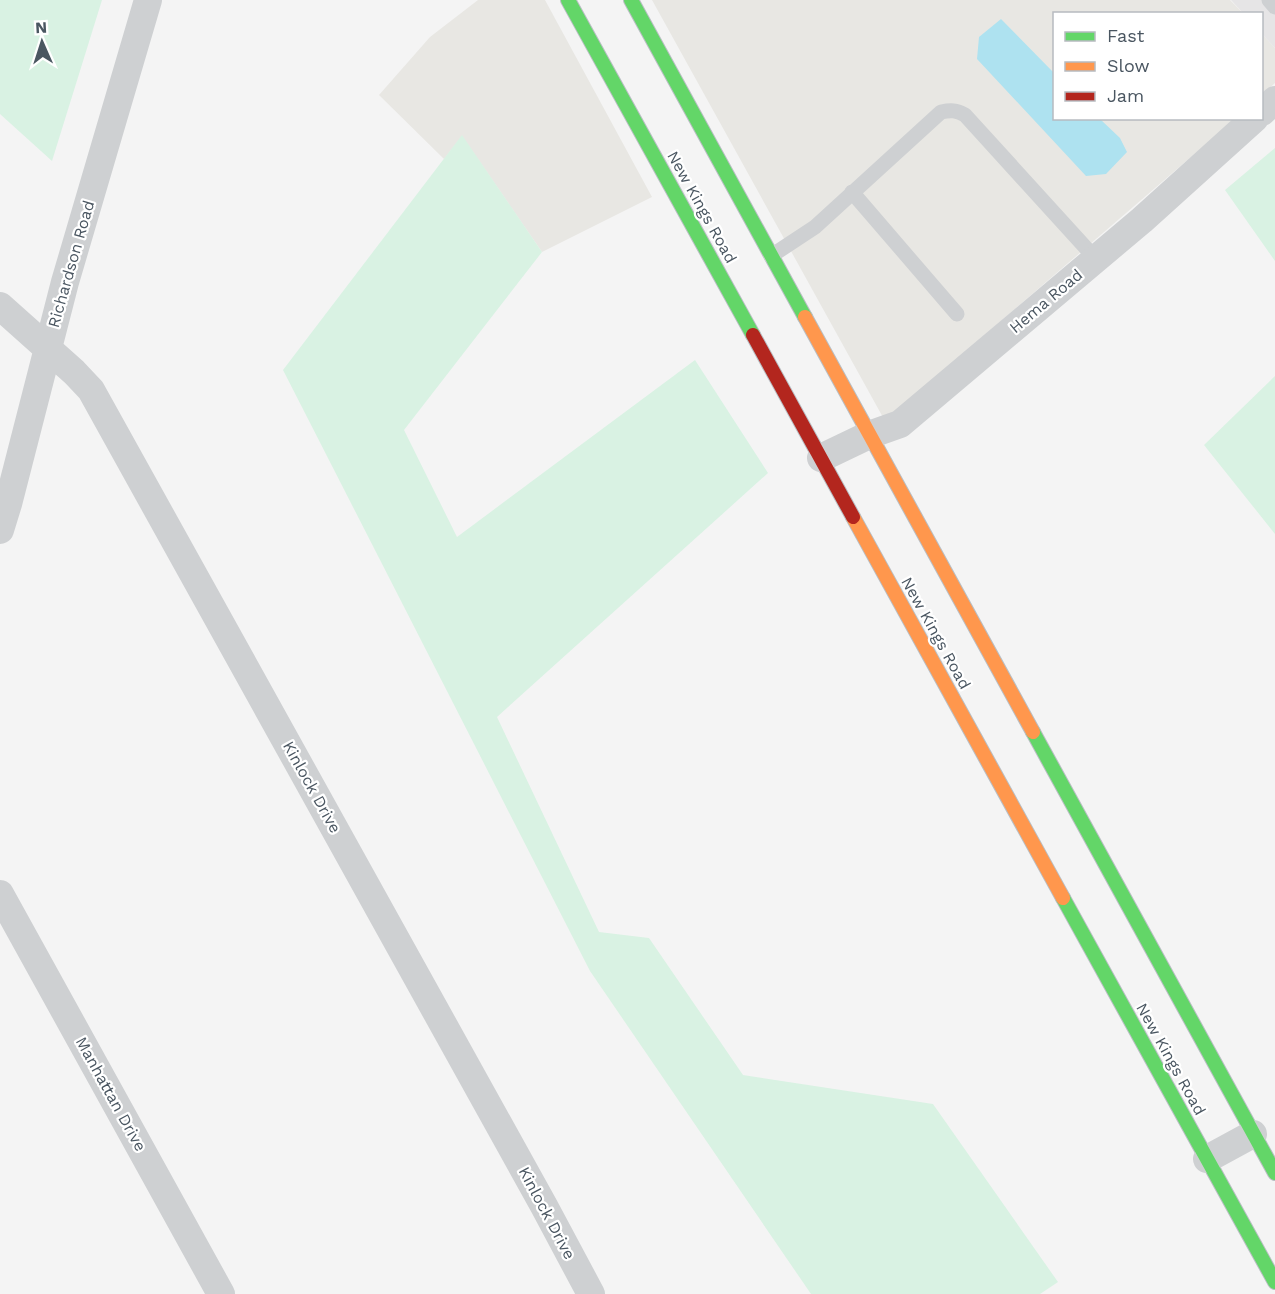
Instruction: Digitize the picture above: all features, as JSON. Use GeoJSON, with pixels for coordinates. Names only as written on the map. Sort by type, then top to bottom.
{"type":"FeatureCollection","features":[{"type":"Feature","properties":{"kind":"highway","name":"New Kings Road"},"geometry":{"type":"LineString","coordinates":[[568,0],[1275,1282]]}},
{"type":"Feature","properties":{"kind":"highway"},"geometry":{"type":"LineString","coordinates":[[631,0],[1275,1173]]}},
{"type":"Feature","properties":{"kind":"street","name":"Richardson Road"},"geometry":{"type":"LineString","coordinates":[[0,530],[65,282],[148,0]]}},
{"type":"Feature","properties":{"kind":"street"},"geometry":{"type":"LineString","coordinates":[[1263,111],[1275,100]]}},
{"type":"Feature","properties":{"kind":"street","name":"Hema Road"},"geometry":{"type":"LineString","coordinates":[[821,458],[869,435],[900,424],[1096,259],[1253,120]]}},
{"type":"Feature","properties":{"kind":"street","name":"Kinlock Drive"},"geometry":{"type":"LineString","coordinates":[[0,306],[91,390],[591,1294]]}},
{"type":"Feature","properties":{"kind":"street","name":"Manhattan Drive"},"geometry":{"type":"LineString","coordinates":[[0,894],[221,1294]]}},
{"type":"Feature","properties":{"kind":"street"},"geometry":{"type":"LineString","coordinates":[[1207,1159],[1253,1134]]}},
{"type":"Feature","properties":{"kind":"lane"},"geometry":{"type":"LineString","coordinates":[[1269,0],[1275,7]]}},
{"type":"Feature","properties":{"kind":"lane"},"geometry":{"type":"LineString","coordinates":[[771,256],[815,227],[941,112],[953,110],[964,115],[1096,259]]}},
{"type":"Feature","properties":{"kind":"lane"},"geometry":{"type":"LineString","coordinates":[[852,192],[957,314]]}},
{"type":"Feature","properties":{"kind":"shaded area"},"geometry":{"type":"Polygon","coordinates":[[[478,0],[545,0],[652,197],[542,252],[462,136],[444,159],[379,95],[430,37],[478,0]]]}},
{"type":"Feature","properties":{"kind":"shaded area"},"geometry":{"type":"Polygon","coordinates":[[[652,0],[1230,0],[1242,12],[1053,12],[1053,120],[1234,120],[885,421],[652,0]]]}},
{"type":"Feature","properties":{"kind":"shaded area"},"geometry":{"type":"Polygon","coordinates":[[[1231,0],[1275,0],[1275,48],[1263,35],[1263,12],[1242,12],[1231,0]]]}},
{"type":"Feature","properties":{"kind":"shaded area"},"geometry":{"type":"Polygon","coordinates":[[[1263,35],[1275,48],[1275,83],[1263,94],[1263,35]]]}},
{"type":"Feature","properties":{"kind":"green space"},"geometry":{"type":"Polygon","coordinates":[[[0,0],[102,0],[52,161],[0,114],[0,0]]]}},
{"type":"Feature","properties":{"kind":"green space"},"geometry":{"type":"Polygon","coordinates":[[[462,135],[542,252],[404,430],[457,537],[695,360],[768,473],[497,717],[599,932],[649,938],[743,1075],[933,1104],[1058,1282],[1040,1294],[811,1294],[590,971],[283,370],[462,135]]]}},
{"type":"Feature","properties":{"kind":"green space"},"geometry":{"type":"Polygon","coordinates":[[[1275,148],[1275,261],[1225,190],[1275,148]]]}},
{"type":"Feature","properties":{"kind":"green space"},"geometry":{"type":"Polygon","coordinates":[[[1275,376],[1275,534],[1204,445],[1275,376]]]}},
{"type":"Feature","properties":{"kind":"water"},"geometry":{"type":"Polygon","coordinates":[[[1001,19],[1053,72],[1053,120],[1101,120],[1120,138],[1127,152],[1106,174],[1086,176],[977,59],[979,37],[1001,19]]]}},
{"type":"Feature","properties":{"kind":"traffic: fast"},"geometry":{"type":"LineString","coordinates":[[568,0],[753,335]]}},
{"type":"Feature","properties":{"kind":"traffic: fast"},"geometry":{"type":"LineString","coordinates":[[631,0],[805,317]]}},
{"type":"Feature","properties":{"kind":"traffic: fast"},"geometry":{"type":"LineString","coordinates":[[1033,732],[1275,1173]]}},
{"type":"Feature","properties":{"kind":"traffic: fast"},"geometry":{"type":"LineString","coordinates":[[1063,898],[1275,1282]]}},
{"type":"Feature","properties":{"kind":"traffic: slow"},"geometry":{"type":"LineString","coordinates":[[805,317],[1033,732]]}},
{"type":"Feature","properties":{"kind":"traffic: slow"},"geometry":{"type":"LineString","coordinates":[[853,517],[1063,898]]}},
{"type":"Feature","properties":{"kind":"traffic: jam"},"geometry":{"type":"LineString","coordinates":[[753,335],[853,517]]}}]}
